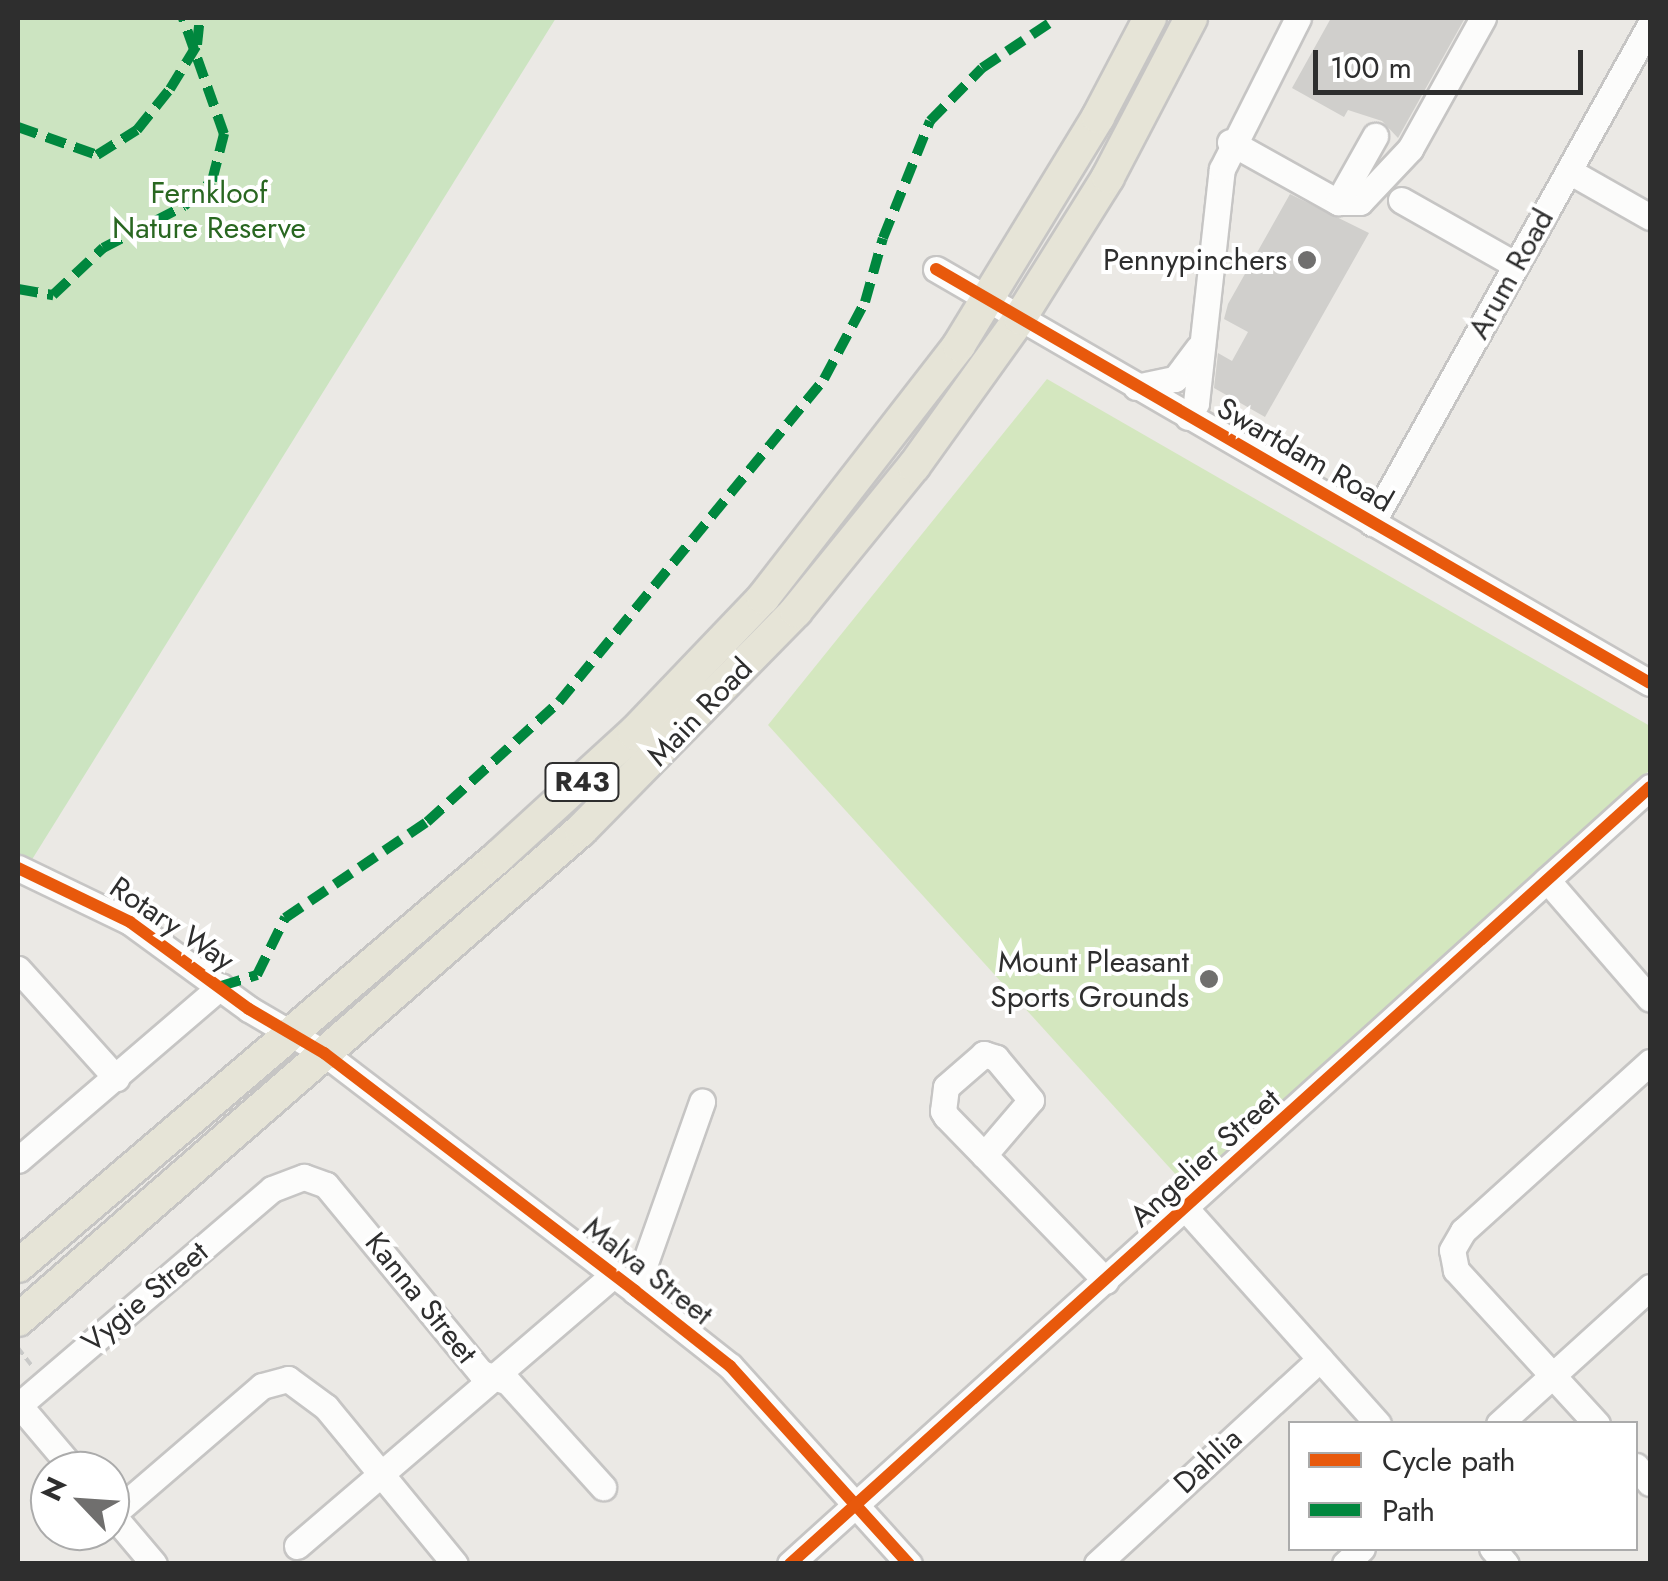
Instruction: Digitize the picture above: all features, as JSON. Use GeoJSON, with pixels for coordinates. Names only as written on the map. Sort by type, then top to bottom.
{"type":"FeatureCollection","features":[{"type":"Feature","properties":{"kind":"main road","name":"Main Road"},"geometry":{"type":"LineString","coordinates":[[18,1266],[586,778],[700,665],[807,549],[989,300],[1150,18]]}},
{"type":"Feature","properties":{"kind":"main road","name":"Main Road"},"geometry":{"type":"LineString","coordinates":[[18,1320],[582,830],[714,700],[914,466],[1020,318],[1108,177],[1191,18]]}},
{"type":"Feature","properties":{"kind":"street"},"geometry":{"type":"LineString","coordinates":[[1188,417],[1196,403],[1201,338],[1230,142],[1298,18]]}},
{"type":"Feature","properties":{"kind":"street"},"geometry":{"type":"LineString","coordinates":[[1230,142],[1338,202],[1360,202],[1403,160],[1484,18]]}},
{"type":"Feature","properties":{"kind":"street","name":"Arum Road"},"geometry":{"type":"LineString","coordinates":[[1372,523],[1650,25]]}},
{"type":"Feature","properties":{"kind":"street"},"geometry":{"type":"LineString","coordinates":[[1338,202],[1376,136]]}},
{"type":"Feature","properties":{"kind":"street"},"geometry":{"type":"LineString","coordinates":[[1568,171],[1650,217]]}},
{"type":"Feature","properties":{"kind":"street"},"geometry":{"type":"LineString","coordinates":[[1401,200],[1516,264]]}},
{"type":"Feature","properties":{"kind":"street","name":"Swartdam Road"},"geometry":{"type":"LineString","coordinates":[[936,269],[1650,683]]}},
{"type":"Feature","properties":{"kind":"street"},"geometry":{"type":"LineString","coordinates":[[1136,387],[1175,380],[1201,338]]}},
{"type":"Feature","properties":{"kind":"street","name":"Angelier Street"},"geometry":{"type":"LineString","coordinates":[[790,1564],[1650,787]]}},
{"type":"Feature","properties":{"kind":"street","name":"Rotary Way"},"geometry":{"type":"LineString","coordinates":[[18,868],[130,922],[324,1053]]}},
{"type":"Feature","properties":{"kind":"street"},"geometry":{"type":"LineString","coordinates":[[1547,880],[1650,1000]]}},
{"type":"Feature","properties":{"kind":"street"},"geometry":{"type":"LineString","coordinates":[[18,969],[116,1078]]}},
{"type":"Feature","properties":{"kind":"street"},"geometry":{"type":"LineString","coordinates":[[18,1160],[220,986]]}},
{"type":"Feature","properties":{"kind":"street","name":"Malva Street"},"geometry":{"type":"LineString","coordinates":[[324,1053],[730,1366],[909,1564]]}},
{"type":"Feature","properties":{"kind":"street"},"geometry":{"type":"LineString","coordinates":[[1595,1421],[1456,1270],[1452,1250],[1463,1231],[1650,1062]]}},
{"type":"Feature","properties":{"kind":"street"},"geometry":{"type":"LineString","coordinates":[[635,1291],[702,1102]]}},
{"type":"Feature","properties":{"kind":"street"},"geometry":{"type":"LineString","coordinates":[[984,1155],[1106,1281]]}},
{"type":"Feature","properties":{"kind":"street","name":"Kanna Street"},"geometry":{"type":"LineString","coordinates":[[272,1189],[293,1178],[326,1185],[482,1372],[508,1382],[604,1487]]}},
{"type":"Feature","properties":{"kind":"street","name":"Vygie Street"},"geometry":{"type":"LineString","coordinates":[[18,1405],[272,1189]]}},
{"type":"Feature","properties":{"kind":"street"},"geometry":{"type":"LineString","coordinates":[[1186,1209],[1375,1421]]}},
{"type":"Feature","properties":{"kind":"street"},"geometry":{"type":"LineString","coordinates":[[297,1546],[613,1275]]}},
{"type":"Feature","properties":{"kind":"street"},"geometry":{"type":"LineString","coordinates":[[1502,1421],[1650,1287]]}},
{"type":"Feature","properties":{"kind":"street","name":"Dahlia"},"geometry":{"type":"LineString","coordinates":[[1097,1564],[1320,1358]]}},
{"type":"Feature","properties":{"kind":"street"},"geometry":{"type":"LineString","coordinates":[[130,1498],[277,1378],[308,1390],[455,1564]]}},
{"type":"Feature","properties":{"kind":"street"},"geometry":{"type":"LineString","coordinates":[[18,1405],[58,1451]]}},
{"type":"Feature","properties":{"kind":"street"},"geometry":{"type":"LineString","coordinates":[[130,1536],[154,1564]]}},
{"type":"Feature","properties":{"kind":"green space","name":"Fernkloof Nature Reserve"},"geometry":{"type":"Polygon","coordinates":[[[18,18],[556,18],[18,882],[18,18]]]}},
{"type":"Feature","properties":{"kind":"green space","name":"Mount Pleasant Sports Grounds"},"geometry":{"type":"Polygon","coordinates":[[[1047,379],[1650,726],[1650,770],[1188,1188],[768,725],[1047,379]]]}},
{"type":"Feature","properties":{"kind":"building"},"geometry":{"type":"Polygon","coordinates":[[[1331,18],[1465,18],[1398,138],[1382,121],[1348,110],[1344,117],[1292,88],[1331,18]]]}},
{"type":"Feature","properties":{"kind":"building"},"geometry":{"type":"Polygon","coordinates":[[[1290,194],[1369,233],[1265,417],[1214,388],[1218,353],[1232,361],[1248,332],[1224,319],[1228,304],[1290,194]]]}},
{"type":"Feature","properties":{"kind":"marked path"},"geometry":{"type":"LineString","coordinates":[[18,289],[53,295],[103,248],[184,206],[212,181],[224,134],[183,18]]}},
{"type":"Feature","properties":{"kind":"marked path"},"geometry":{"type":"LineString","coordinates":[[18,127],[97,155],[137,130],[170,89],[197,45],[200,18]]}},
{"type":"Feature","properties":{"kind":"marked path"},"geometry":{"type":"LineString","coordinates":[[221,986],[257,975],[285,918],[427,822],[559,702],[824,379],[865,302],[883,238],[930,121],[982,68],[1057,18]]}},
{"type":"Feature","properties":{"kind":"cycle path"},"geometry":{"type":"LineString","coordinates":[[936,269],[1650,683]]}},
{"type":"Feature","properties":{"kind":"cycle path"},"geometry":{"type":"LineString","coordinates":[[790,1564],[1650,787]]}},
{"type":"Feature","properties":{"kind":"cycle path"},"geometry":{"type":"LineString","coordinates":[[18,868],[130,922],[249,1009],[324,1053],[635,1291],[730,1366],[909,1564]]}},
{"type":"Feature","properties":{"kind":"place","name":"Pennypinchers"},"geometry":{"type":"Point","coordinates":[1307,260]}},
{"type":"Feature","properties":{"kind":"place","name":"Mount Pleasant Sports Grounds"},"geometry":{"type":"Point","coordinates":[1209,979]}}]}
